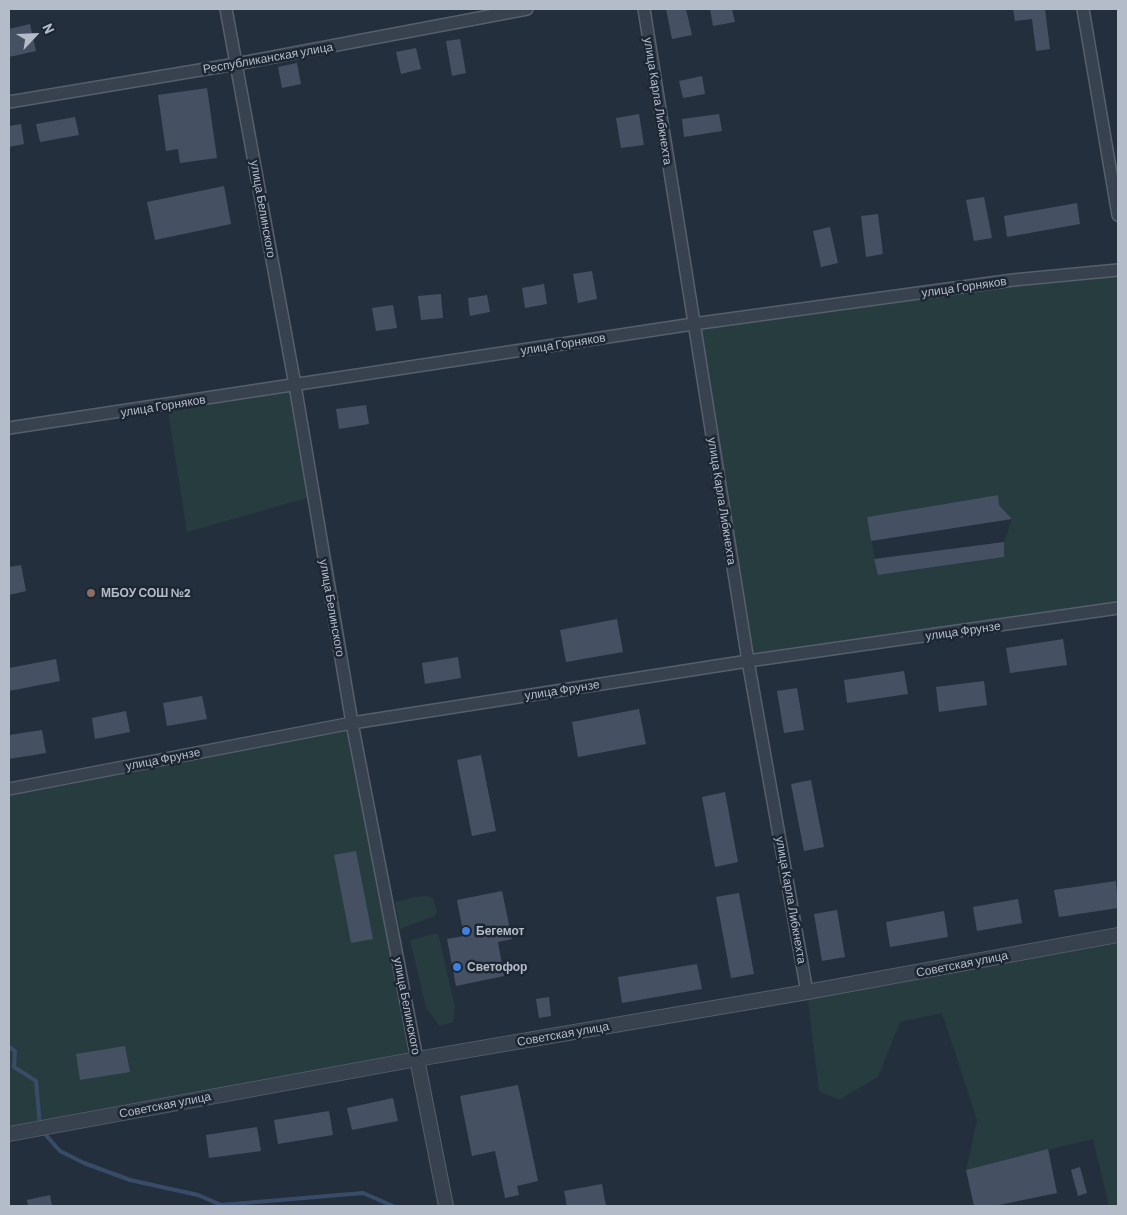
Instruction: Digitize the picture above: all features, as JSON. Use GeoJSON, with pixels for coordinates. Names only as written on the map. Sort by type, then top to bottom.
{"type":"FeatureCollection","features":[{"type":"Feature","properties":{"kind":"street","name":"улица Белинского"},"geometry":{"type":"LineString","coordinates":[[226,9],[295,385],[352,723],[446,1206]]}},
{"type":"Feature","properties":{"kind":"street","name":"Республиканская улица"},"geometry":{"type":"LineString","coordinates":[[9,102],[236,64],[527,9]]}},
{"type":"Feature","properties":{"kind":"street","name":"улица Карла Либкнехта"},"geometry":{"type":"LineString","coordinates":[[644,9],[748,661],[807,992]]}},
{"type":"Feature","properties":{"kind":"street"},"geometry":{"type":"LineString","coordinates":[[1083,9],[1118,215]]}},
{"type":"Feature","properties":{"kind":"street","name":"улица Горняков"},"geometry":{"type":"LineString","coordinates":[[9,428],[693,324],[1013,280],[1118,270]]}},
{"type":"Feature","properties":{"kind":"street","name":"улица Фрунзе"},"geometry":{"type":"LineString","coordinates":[[9,789],[352,723],[748,661],[1118,608]]}},
{"type":"Feature","properties":{"kind":"street","name":"Советская улица"},"geometry":{"type":"LineString","coordinates":[[9,1134],[417,1059],[807,992],[1118,935]]}},
{"type":"Feature","properties":{"kind":"green space"},"geometry":{"type":"Polygon","coordinates":[[[1118,270],[1118,608],[748,661],[693,324],[1118,270]],[[997,495],[867,517],[878,575],[1003,557],[1004,542],[1012,519],[999,505],[997,495]]]}},
{"type":"Feature","properties":{"kind":"green space"},"geometry":{"type":"Polygon","coordinates":[[[295,385],[314,496],[187,532],[167,405],[295,385]]]}},
{"type":"Feature","properties":{"kind":"green space"},"geometry":{"type":"Polygon","coordinates":[[[352,723],[417,1059],[9,1134],[9,789],[352,723]]]}},
{"type":"Feature","properties":{"kind":"green space"},"geometry":{"type":"Polygon","coordinates":[[[428,896],[433,899],[437,910],[435,916],[400,929],[395,902],[414,897],[428,896]]]}},
{"type":"Feature","properties":{"kind":"green space"},"geometry":{"type":"Polygon","coordinates":[[[438,933],[455,1007],[453,1022],[440,1026],[426,1008],[410,940],[438,933]]]}},
{"type":"Feature","properties":{"kind":"green space"},"geometry":{"type":"Polygon","coordinates":[[[1118,935],[1118,1206],[1109,1206],[1093,1139],[966,1170],[977,1120],[942,1013],[900,1022],[878,1077],[839,1100],[819,1091],[807,992],[1118,935]]]}},
{"type":"Feature","properties":{"kind":"building"},"geometry":{"type":"Polygon","coordinates":[[[666,9],[686,9],[692,35],[672,39],[666,9]]]}},
{"type":"Feature","properties":{"kind":"building"},"geometry":{"type":"Polygon","coordinates":[[[710,9],[732,9],[735,22],[713,26],[710,9]]]}},
{"type":"Feature","properties":{"kind":"building"},"geometry":{"type":"Polygon","coordinates":[[[1013,9],[1045,9],[1050,49],[1036,51],[1032,19],[1015,21],[1013,9]]]}},
{"type":"Feature","properties":{"kind":"building"},"geometry":{"type":"Polygon","coordinates":[[[30,24],[36,51],[9,57],[9,29],[30,24]]]}},
{"type":"Feature","properties":{"kind":"building"},"geometry":{"type":"Polygon","coordinates":[[[460,39],[466,73],[452,76],[446,41],[460,39]]]}},
{"type":"Feature","properties":{"kind":"building"},"geometry":{"type":"Polygon","coordinates":[[[416,48],[421,69],[401,74],[396,52],[416,48]]]}},
{"type":"Feature","properties":{"kind":"building"},"geometry":{"type":"Polygon","coordinates":[[[297,63],[301,84],[282,88],[278,67],[297,63]]]}},
{"type":"Feature","properties":{"kind":"building"},"geometry":{"type":"Polygon","coordinates":[[[702,76],[705,94],[683,98],[679,81],[702,76]]]}},
{"type":"Feature","properties":{"kind":"building"},"geometry":{"type":"Polygon","coordinates":[[[207,88],[217,158],[180,163],[178,149],[166,151],[158,95],[207,88]]]}},
{"type":"Feature","properties":{"kind":"building"},"geometry":{"type":"Polygon","coordinates":[[[639,114],[644,145],[621,148],[616,118],[639,114]]]}},
{"type":"Feature","properties":{"kind":"building"},"geometry":{"type":"Polygon","coordinates":[[[719,114],[722,131],[684,137],[682,119],[719,114]]]}},
{"type":"Feature","properties":{"kind":"building"},"geometry":{"type":"Polygon","coordinates":[[[75,117],[79,135],[40,142],[36,124],[75,117]]]}},
{"type":"Feature","properties":{"kind":"building"},"geometry":{"type":"Polygon","coordinates":[[[21,124],[24,144],[9,147],[9,126],[21,124]]]}},
{"type":"Feature","properties":{"kind":"building"},"geometry":{"type":"Polygon","coordinates":[[[224,186],[231,224],[155,240],[147,202],[224,186]]]}},
{"type":"Feature","properties":{"kind":"building"},"geometry":{"type":"Polygon","coordinates":[[[984,197],[992,238],[974,241],[966,200],[984,197]]]}},
{"type":"Feature","properties":{"kind":"building"},"geometry":{"type":"Polygon","coordinates":[[[1077,203],[1080,224],[1007,237],[1004,216],[1077,203]]]}},
{"type":"Feature","properties":{"kind":"building"},"geometry":{"type":"Polygon","coordinates":[[[878,214],[883,254],[866,257],[861,216],[878,214]]]}},
{"type":"Feature","properties":{"kind":"building"},"geometry":{"type":"Polygon","coordinates":[[[830,227],[838,263],[821,267],[813,231],[830,227]]]}},
{"type":"Feature","properties":{"kind":"building"},"geometry":{"type":"Polygon","coordinates":[[[592,271],[597,299],[578,303],[573,274],[592,271]]]}},
{"type":"Feature","properties":{"kind":"building"},"geometry":{"type":"Polygon","coordinates":[[[544,284],[547,304],[525,308],[522,288],[544,284]]]}},
{"type":"Feature","properties":{"kind":"building"},"geometry":{"type":"Polygon","coordinates":[[[441,294],[443,318],[421,320],[418,296],[441,294]]]}},
{"type":"Feature","properties":{"kind":"building"},"geometry":{"type":"Polygon","coordinates":[[[487,295],[490,312],[470,316],[468,298],[487,295]]]}},
{"type":"Feature","properties":{"kind":"building"},"geometry":{"type":"Polygon","coordinates":[[[393,305],[397,328],[376,331],[372,308],[393,305]]]}},
{"type":"Feature","properties":{"kind":"building"},"geometry":{"type":"Polygon","coordinates":[[[366,405],[369,424],[339,429],[336,409],[366,405]]]}},
{"type":"Feature","properties":{"kind":"building"},"geometry":{"type":"Polygon","coordinates":[[[998,495],[999,505],[1012,519],[871,541],[867,517],[998,495]]]}},
{"type":"Feature","properties":{"kind":"building"},"geometry":{"type":"Polygon","coordinates":[[[1004,542],[1004,557],[878,575],[874,559],[1004,542]]]}},
{"type":"Feature","properties":{"kind":"building"},"geometry":{"type":"Polygon","coordinates":[[[21,565],[26,591],[9,595],[9,567],[21,565]]]}},
{"type":"Feature","properties":{"kind":"building"},"geometry":{"type":"Polygon","coordinates":[[[617,619],[623,652],[566,662],[560,630],[617,619]]]}},
{"type":"Feature","properties":{"kind":"building"},"geometry":{"type":"Polygon","coordinates":[[[1063,639],[1067,665],[1010,673],[1006,648],[1063,639]]]}},
{"type":"Feature","properties":{"kind":"building"},"geometry":{"type":"Polygon","coordinates":[[[458,657],[461,678],[425,684],[422,663],[458,657]]]}},
{"type":"Feature","properties":{"kind":"building"},"geometry":{"type":"Polygon","coordinates":[[[56,659],[60,681],[9,691],[9,668],[56,659]]]}},
{"type":"Feature","properties":{"kind":"building"},"geometry":{"type":"Polygon","coordinates":[[[904,671],[908,694],[847,703],[844,680],[904,671]]]}},
{"type":"Feature","properties":{"kind":"building"},"geometry":{"type":"Polygon","coordinates":[[[984,681],[987,705],[939,712],[936,687],[984,681]]]}},
{"type":"Feature","properties":{"kind":"building"},"geometry":{"type":"Polygon","coordinates":[[[797,688],[804,730],[784,733],[777,691],[797,688]]]}},
{"type":"Feature","properties":{"kind":"building"},"geometry":{"type":"Polygon","coordinates":[[[202,696],[207,719],[167,726],[163,703],[202,696]]]}},
{"type":"Feature","properties":{"kind":"building"},"geometry":{"type":"Polygon","coordinates":[[[639,709],[646,744],[578,757],[572,722],[639,709]]]}},
{"type":"Feature","properties":{"kind":"building"},"geometry":{"type":"Polygon","coordinates":[[[126,711],[130,732],[95,739],[92,718],[126,711]]]}},
{"type":"Feature","properties":{"kind":"building"},"geometry":{"type":"Polygon","coordinates":[[[42,730],[46,753],[9,759],[9,735],[42,730]]]}},
{"type":"Feature","properties":{"kind":"building"},"geometry":{"type":"Polygon","coordinates":[[[481,755],[496,831],[472,836],[457,760],[481,755]]]}},
{"type":"Feature","properties":{"kind":"building"},"geometry":{"type":"Polygon","coordinates":[[[811,780],[824,847],[804,851],[791,784],[811,780]]]}},
{"type":"Feature","properties":{"kind":"building"},"geometry":{"type":"Polygon","coordinates":[[[725,792],[738,862],[715,867],[702,797],[725,792]]]}},
{"type":"Feature","properties":{"kind":"building"},"geometry":{"type":"Polygon","coordinates":[[[356,851],[373,939],[351,943],[334,855],[356,851]]]}},
{"type":"Feature","properties":{"kind":"building"},"geometry":{"type":"Polygon","coordinates":[[[1116,881],[1118,908],[1059,917],[1054,890],[1116,881]]]}},
{"type":"Feature","properties":{"kind":"building"},"geometry":{"type":"Polygon","coordinates":[[[502,891],[512,939],[498,942],[504,976],[456,986],[447,939],[464,936],[457,900],[502,891]]]}},
{"type":"Feature","properties":{"kind":"building"},"geometry":{"type":"Polygon","coordinates":[[[739,893],[754,974],[731,978],[716,897],[739,893]]]}},
{"type":"Feature","properties":{"kind":"building"},"geometry":{"type":"Polygon","coordinates":[[[1018,899],[1022,923],[977,931],[973,907],[1018,899]]]}},
{"type":"Feature","properties":{"kind":"building"},"geometry":{"type":"Polygon","coordinates":[[[837,910],[845,957],[822,961],[814,914],[837,910]]]}},
{"type":"Feature","properties":{"kind":"building"},"geometry":{"type":"Polygon","coordinates":[[[944,911],[948,937],[890,947],[886,922],[944,911]]]}},
{"type":"Feature","properties":{"kind":"building"},"geometry":{"type":"Polygon","coordinates":[[[697,964],[702,989],[622,1003],[618,977],[697,964]]]}},
{"type":"Feature","properties":{"kind":"building"},"geometry":{"type":"Polygon","coordinates":[[[549,997],[551,1016],[539,1018],[536,999],[549,997]]]}},
{"type":"Feature","properties":{"kind":"building"},"geometry":{"type":"Polygon","coordinates":[[[125,1046],[130,1072],[80,1080],[76,1054],[125,1046]]]}},
{"type":"Feature","properties":{"kind":"building"},"geometry":{"type":"Polygon","coordinates":[[[518,1085],[538,1181],[517,1186],[519,1195],[505,1198],[495,1151],[472,1156],[460,1096],[518,1085]]]}},
{"type":"Feature","properties":{"kind":"building"},"geometry":{"type":"Polygon","coordinates":[[[393,1098],[398,1121],[352,1130],[347,1108],[393,1098]]]}},
{"type":"Feature","properties":{"kind":"building"},"geometry":{"type":"Polygon","coordinates":[[[329,1111],[333,1135],[278,1144],[274,1120],[329,1111]]]}},
{"type":"Feature","properties":{"kind":"building"},"geometry":{"type":"Polygon","coordinates":[[[257,1127],[261,1151],[209,1158],[206,1135],[257,1127]]]}},
{"type":"Feature","properties":{"kind":"building"},"geometry":{"type":"Polygon","coordinates":[[[1048,1149],[1057,1193],[994,1206],[974,1206],[966,1170],[1048,1149]]]}},
{"type":"Feature","properties":{"kind":"building"},"geometry":{"type":"Polygon","coordinates":[[[1080,1167],[1087,1193],[1078,1196],[1071,1170],[1080,1167]]]}},
{"type":"Feature","properties":{"kind":"building"},"geometry":{"type":"Polygon","coordinates":[[[602,1184],[606,1206],[567,1206],[564,1191],[602,1184]]]}},
{"type":"Feature","properties":{"kind":"building"},"geometry":{"type":"Polygon","coordinates":[[[50,1195],[52,1206],[28,1206],[27,1200],[50,1195]]]}},
{"type":"Feature","properties":{"kind":"waterway"},"geometry":{"type":"LineString","coordinates":[[9,1047],[15,1051],[14,1067],[36,1081],[40,1126]]}},
{"type":"Feature","properties":{"kind":"waterway"},"geometry":{"type":"LineString","coordinates":[[43,1132],[60,1151],[84,1163],[130,1180],[198,1195],[221,1205],[363,1193],[393,1206]]}},
{"type":"Feature","properties":{"kind":"place","name":"МБОУ СОШ №2"},"geometry":{"type":"Point","coordinates":[91,593]}},
{"type":"Feature","properties":{"kind":"place","name":"Бегемот"},"geometry":{"type":"Point","coordinates":[466,931]}},
{"type":"Feature","properties":{"kind":"place","name":"Светофор"},"geometry":{"type":"Point","coordinates":[457,967]}}]}
